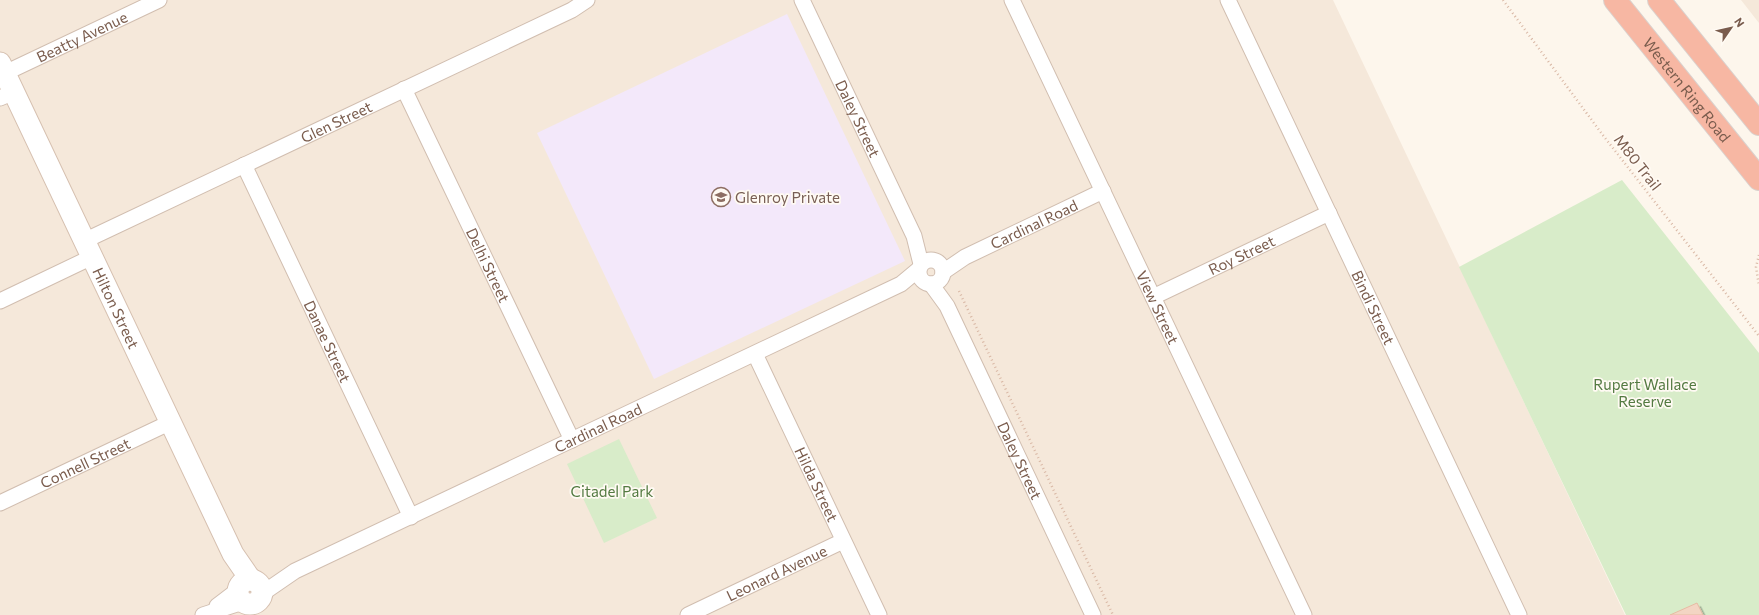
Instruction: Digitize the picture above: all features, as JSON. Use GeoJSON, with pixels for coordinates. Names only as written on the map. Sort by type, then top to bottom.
{"type":"FeatureCollection","features":[{"type":"Feature","properties":{"kind":"highway","name":"Western Ring Road"},"geometry":{"type":"LineString","coordinates":[[1615,0],[1759,179]]}},
{"type":"Feature","properties":{"kind":"highway"},"geometry":{"type":"LineString","coordinates":[[1659,0],[1759,124]]}},
{"type":"Feature","properties":{"kind":"street","name":"Beatty Avenue"},"geometry":{"type":"LineString","coordinates":[[5,81],[159,0]]}},
{"type":"Feature","properties":{"kind":"street","name":"Glen Street"},"geometry":{"type":"LineString","coordinates":[[0,301],[88,249],[244,165],[572,10],[587,0]]}},
{"type":"Feature","properties":{"kind":"street","name":"Daley Street"},"geometry":{"type":"LineString","coordinates":[[802,0],[1094,615]]}},
{"type":"Feature","properties":{"kind":"street","name":"View Street"},"geometry":{"type":"LineString","coordinates":[[1012,0],[1304,615]]}},
{"type":"Feature","properties":{"kind":"street","name":"Bindi Street"},"geometry":{"type":"LineString","coordinates":[[1228,0],[1520,615]]}},
{"type":"Feature","properties":{"kind":"street","name":"Hilton Street"},"geometry":{"type":"LineString","coordinates":[[5,81],[171,422],[252,596]]}},
{"type":"Feature","properties":{"kind":"street","name":"Delhi Street"},"geometry":{"type":"LineString","coordinates":[[404,89],[572,440]]}},
{"type":"Feature","properties":{"kind":"street","name":"Danae Street"},"geometry":{"type":"LineString","coordinates":[[244,165],[411,517]]}},
{"type":"Feature","properties":{"kind":"street","name":"Cardinal Road"},"geometry":{"type":"LineString","coordinates":[[206,613],[252,596],[295,572],[572,440],[901,284],[965,257],[1103,191]]}},
{"type":"Feature","properties":{"kind":"street","name":"Roy Street"},"geometry":{"type":"LineString","coordinates":[[1153,297],[1329,213]]}},
{"type":"Feature","properties":{"kind":"street","name":"Hilda Street"},"geometry":{"type":"LineString","coordinates":[[755,354],[879,615]]}},
{"type":"Feature","properties":{"kind":"street","name":"Connell Street"},"geometry":{"type":"LineString","coordinates":[[0,504],[171,422]]}},
{"type":"Feature","properties":{"kind":"street","name":"Leonard Avenue"},"geometry":{"type":"LineString","coordinates":[[688,615],[844,541]]}},
{"type":"Feature","properties":{"kind":"path","name":"M80 Trail"},"geometry":{"type":"LineString","coordinates":[[1503,0],[1602,134],[1759,336]]}},
{"type":"Feature","properties":{"kind":"path"},"geometry":{"type":"LineString","coordinates":[[1759,255],[1756,267],[1759,286]]}},
{"type":"Feature","properties":{"kind":"path"},"geometry":{"type":"LineString","coordinates":[[959,291],[1113,615]]}},
{"type":"Feature","properties":{"kind":"shaded area"},"geometry":{"type":"Polygon","coordinates":[[[0,0],[1333,0],[1625,615],[0,615],[0,0]]]}},
{"type":"Feature","properties":{"kind":"shaded area"},"geometry":{"type":"Polygon","coordinates":[[[1741,0],[1759,0],[1759,23],[1741,0]]]}},
{"type":"Feature","properties":{"kind":"shaded area","name":"Glenroy Private"},"geometry":{"type":"Polygon","coordinates":[[[787,14],[905,261],[654,379],[537,133],[787,14]]]}},
{"type":"Feature","properties":{"kind":"green space","name":"Rupert Wallace Reserve"},"geometry":{"type":"Polygon","coordinates":[[[1622,180],[1759,353],[1759,615],[1626,615],[1459,267],[1622,180]]]}},
{"type":"Feature","properties":{"kind":"green space","name":"Citadel Park"},"geometry":{"type":"Polygon","coordinates":[[[619,439],[657,518],[604,543],[567,464],[619,439]]]}},
{"type":"Feature","properties":{"kind":"building"},"geometry":{"type":"Polygon","coordinates":[[[1697,603],[1703,615],[1670,615],[1697,603]]]}},
{"type":"Feature","properties":{"kind":"place","name":"Glenroy Private"},"geometry":{"type":"Point","coordinates":[721,197]}}]}
